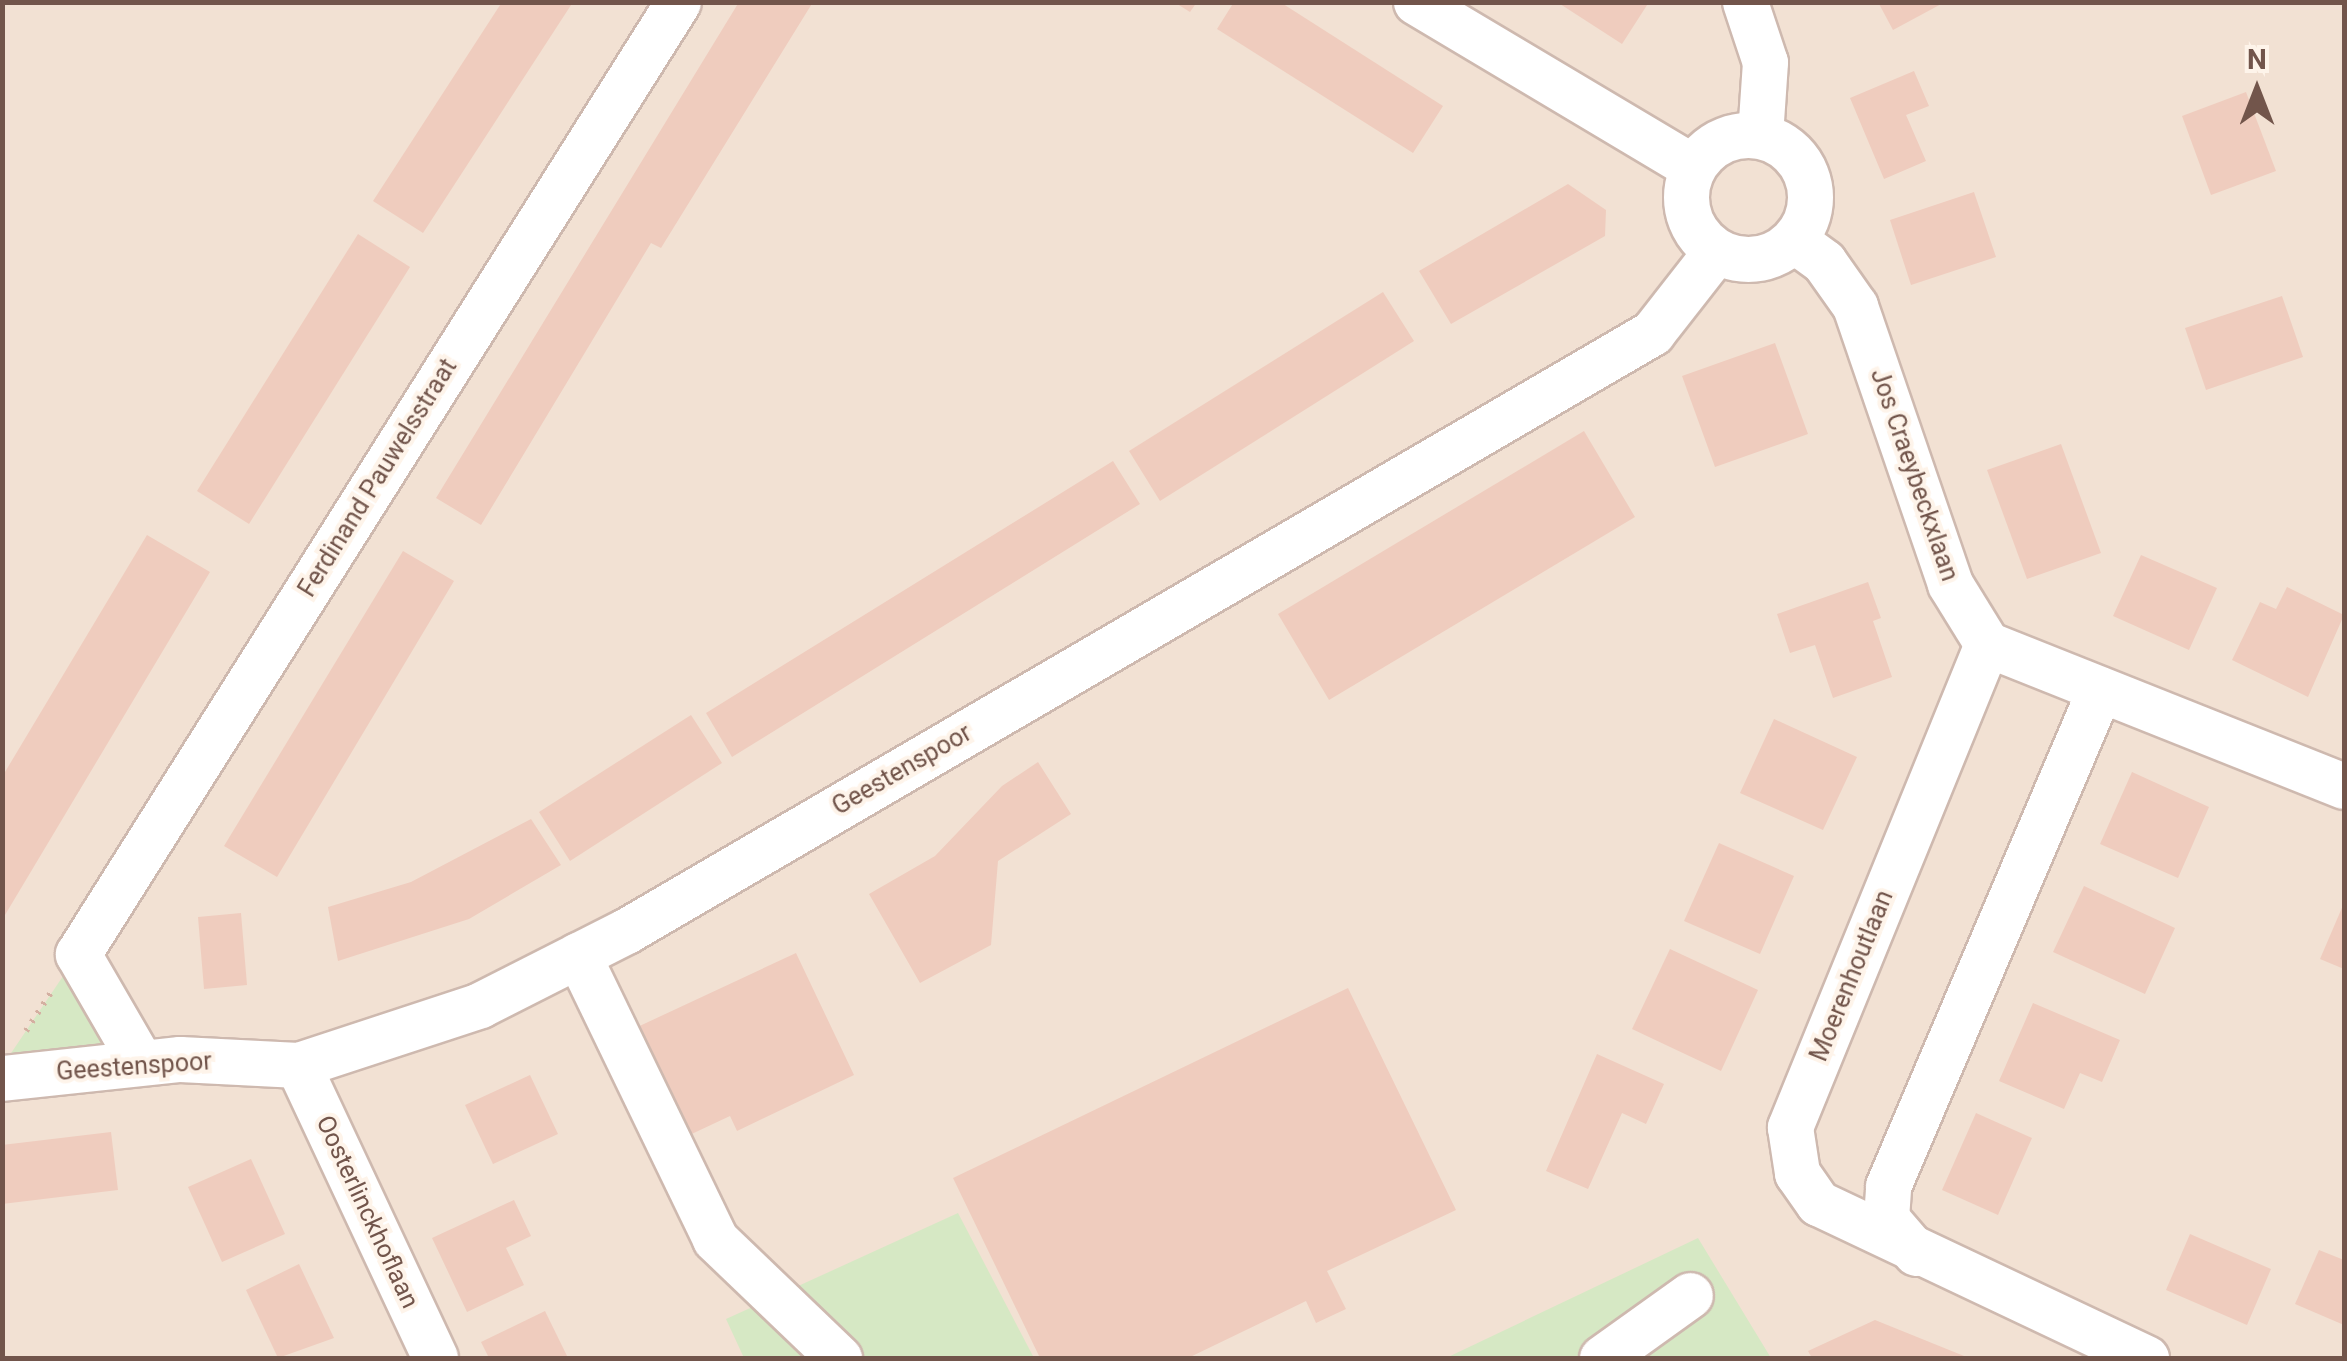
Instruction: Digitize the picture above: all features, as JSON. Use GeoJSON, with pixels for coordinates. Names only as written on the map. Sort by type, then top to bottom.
{"type":"FeatureCollection","features":[{"type":"Feature","properties":{"kind":"street","name":"Ferdinand Pauwelsstraat"},"geometry":{"type":"LineString","coordinates":[[78,954],[678,2]]}},
{"type":"Feature","properties":{"kind":"street"},"geometry":{"type":"LineString","coordinates":[[1416,2],[1694,167]]}},
{"type":"Feature","properties":{"kind":"street"},"geometry":{"type":"LineString","coordinates":[[1745,2],[1765,62],[1760,136]]}},
{"type":"Feature","properties":{"kind":"street"},"geometry":{"type":"LineString","coordinates":[[1760,136],[1778,141],[1808,178],[1805,221],[1794,240],[1756,260],[1716,251],[1691,226],[1685,193],[1704,150],[1722,140],[1760,136]]}},
{"type":"Feature","properties":{"kind":"street","name":"Jos Craeybeckxlaan"},"geometry":{"type":"LineString","coordinates":[[1794,240],[1824,262],[1855,306],[1950,584],[1988,644]]}},
{"type":"Feature","properties":{"kind":"street","name":"Geestenspoor"},"geometry":{"type":"LineString","coordinates":[[8,1063],[298,1065],[480,1006],[578,955],[1652,333],[1716,251]]}},
{"type":"Feature","properties":{"kind":"street"},"geometry":{"type":"LineString","coordinates":[[1988,644],[2344,786]]}},
{"type":"Feature","properties":{"kind":"street","name":"Moerenhoutlaan"},"geometry":{"type":"LineString","coordinates":[[1988,644],[1790,1127],[1796,1174],[1818,1203],[1917,1254],[2146,1358]]}},
{"type":"Feature","properties":{"kind":"street","name":"Moerenhoutlaan"},"geometry":{"type":"LineString","coordinates":[[1917,1254],[1886,1218],[1888,1186],[2100,689]]}},
{"type":"Feature","properties":{"kind":"street"},"geometry":{"type":"LineString","coordinates":[[78,954],[140,1062]]}},
{"type":"Feature","properties":{"kind":"street"},"geometry":{"type":"LineString","coordinates":[[578,955],[715,1239],[839,1358]]}},
{"type":"Feature","properties":{"kind":"street","name":"Oosterlinckhoflaan"},"geometry":{"type":"LineString","coordinates":[[298,1065],[435,1358]]}},
{"type":"Feature","properties":{"kind":"street"},"geometry":{"type":"LineString","coordinates":[[1602,1358],[1690,1295]]}},
{"type":"Feature","properties":{"kind":"path"},"geometry":{"type":"LineString","coordinates":[[8,1063],[78,954]]}},
{"type":"Feature","properties":{"kind":"shaded area"},"geometry":{"type":"Polygon","coordinates":[[[3,3],[2344,3],[2344,1358],[3,1358],[3,3]]]}},
{"type":"Feature","properties":{"kind":"green space"},"geometry":{"type":"Polygon","coordinates":[[[78,954],[140,1061],[3,1065],[78,954]]]}},
{"type":"Feature","properties":{"kind":"green space"},"geometry":{"type":"Polygon","coordinates":[[[958,1213],[1034,1358],[744,1358],[726,1319],[958,1213]]]}},
{"type":"Feature","properties":{"kind":"green space"},"geometry":{"type":"Polygon","coordinates":[[[1698,1238],[1771,1358],[1446,1358],[1698,1238]]]}},
{"type":"Feature","properties":{"kind":"building"},"geometry":{"type":"Polygon","coordinates":[[[502,2],[573,2],[423,233],[373,201],[502,2]]]}},
{"type":"Feature","properties":{"kind":"building"},"geometry":{"type":"Polygon","coordinates":[[[739,2],[813,2],[661,248],[651,243],[481,525],[436,498],[739,2]]]}},
{"type":"Feature","properties":{"kind":"building"},"geometry":{"type":"Polygon","coordinates":[[[1174,2],[1197,2],[1190,12],[1174,2]]]}},
{"type":"Feature","properties":{"kind":"building"},"geometry":{"type":"Polygon","coordinates":[[[1234,2],[1280,2],[1443,106],[1413,153],[1217,29],[1234,2]]]}},
{"type":"Feature","properties":{"kind":"building"},"geometry":{"type":"Polygon","coordinates":[[[1557,2],[1649,2],[1622,44],[1557,2]]]}},
{"type":"Feature","properties":{"kind":"building"},"geometry":{"type":"Polygon","coordinates":[[[1878,2],[1945,2],[1893,30],[1878,2]]]}},
{"type":"Feature","properties":{"kind":"building"},"geometry":{"type":"Polygon","coordinates":[[[1914,71],[1929,106],[1906,115],[1926,161],[1884,179],[1850,98],[1914,71]]]}},
{"type":"Feature","properties":{"kind":"building"},"geometry":{"type":"Polygon","coordinates":[[[2246,92],[2276,171],[2211,195],[2182,116],[2246,92]]]}},
{"type":"Feature","properties":{"kind":"building"},"geometry":{"type":"Polygon","coordinates":[[[1568,184],[1606,210],[1605,236],[1451,324],[1419,271],[1568,184]]]}},
{"type":"Feature","properties":{"kind":"building"},"geometry":{"type":"Polygon","coordinates":[[[1974,192],[1996,257],[1911,285],[1890,220],[1974,192]]]}},
{"type":"Feature","properties":{"kind":"building"},"geometry":{"type":"Polygon","coordinates":[[[358,234],[410,267],[249,524],[197,491],[358,234]]]}},
{"type":"Feature","properties":{"kind":"building"},"geometry":{"type":"Polygon","coordinates":[[[1383,292],[1414,341],[1160,501],[1129,451],[1383,292]]]}},
{"type":"Feature","properties":{"kind":"building"},"geometry":{"type":"Polygon","coordinates":[[[2282,296],[2303,357],[2206,390],[2185,328],[2282,296]]]}},
{"type":"Feature","properties":{"kind":"building"},"geometry":{"type":"Polygon","coordinates":[[[1775,343],[1808,434],[1715,467],[1682,376],[1775,343]]]}},
{"type":"Feature","properties":{"kind":"building"},"geometry":{"type":"Polygon","coordinates":[[[1584,431],[1635,517],[1329,700],[1278,614],[1584,431]]]}},
{"type":"Feature","properties":{"kind":"building"},"geometry":{"type":"Polygon","coordinates":[[[2061,444],[2101,553],[2027,579],[1987,470],[2061,444]]]}},
{"type":"Feature","properties":{"kind":"building"},"geometry":{"type":"Polygon","coordinates":[[[1113,461],[1140,504],[732,757],[706,713],[1113,461]]]}},
{"type":"Feature","properties":{"kind":"building"},"geometry":{"type":"Polygon","coordinates":[[[147,535],[210,572],[2,920],[2,777],[147,535]]]}},
{"type":"Feature","properties":{"kind":"building"},"geometry":{"type":"Polygon","coordinates":[[[403,551],[454,581],[277,877],[224,846],[403,551]]]}},
{"type":"Feature","properties":{"kind":"building"},"geometry":{"type":"Polygon","coordinates":[[[2141,555],[2217,588],[2189,650],[2113,616],[2141,555]]]}},
{"type":"Feature","properties":{"kind":"building"},"geometry":{"type":"Polygon","coordinates":[[[1868,582],[1881,618],[1873,621],[1892,677],[1833,698],[1815,645],[1790,653],[1777,614],[1868,582]]]}},
{"type":"Feature","properties":{"kind":"building"},"geometry":{"type":"Polygon","coordinates":[[[2287,587],[2344,615],[2308,697],[2232,660],[2260,602],[2276,609],[2287,587]]]}},
{"type":"Feature","properties":{"kind":"building"},"geometry":{"type":"Polygon","coordinates":[[[691,715],[722,763],[570,861],[539,812],[691,715]]]}},
{"type":"Feature","properties":{"kind":"building"},"geometry":{"type":"Polygon","coordinates":[[[1774,719],[1857,757],[1823,830],[1740,793],[1774,719]]]}},
{"type":"Feature","properties":{"kind":"building"},"geometry":{"type":"Polygon","coordinates":[[[1038,762],[1071,814],[998,861],[991,945],[920,983],[869,894],[935,856],[1002,786],[1038,762]]]}},
{"type":"Feature","properties":{"kind":"building"},"geometry":{"type":"Polygon","coordinates":[[[2132,772],[2209,807],[2178,878],[2100,844],[2132,772]]]}},
{"type":"Feature","properties":{"kind":"building"},"geometry":{"type":"Polygon","coordinates":[[[531,819],[561,865],[469,919],[338,961],[328,907],[411,882],[531,819]]]}},
{"type":"Feature","properties":{"kind":"building"},"geometry":{"type":"Polygon","coordinates":[[[1719,843],[1794,876],[1760,954],[1684,921],[1719,843]]]}},
{"type":"Feature","properties":{"kind":"building"},"geometry":{"type":"Polygon","coordinates":[[[2084,886],[2175,928],[2145,994],[2053,952],[2084,886]]]}},
{"type":"Feature","properties":{"kind":"building"},"geometry":{"type":"Polygon","coordinates":[[[2344,903],[2344,969],[2320,959],[2344,903]]]}},
{"type":"Feature","properties":{"kind":"building"},"geometry":{"type":"Polygon","coordinates":[[[241,913],[247,985],[204,989],[198,917],[241,913]]]}},
{"type":"Feature","properties":{"kind":"building"},"geometry":{"type":"Polygon","coordinates":[[[1670,949],[1758,990],[1721,1071],[1632,1029],[1670,949]]]}},
{"type":"Feature","properties":{"kind":"building"},"geometry":{"type":"Polygon","coordinates":[[[796,953],[854,1075],[737,1131],[730,1116],[681,1139],[631,1030],[796,953]]]}},
{"type":"Feature","properties":{"kind":"building"},"geometry":{"type":"Polygon","coordinates":[[[1348,988],[1456,1210],[1327,1271],[1346,1309],[1316,1323],[1306,1301],[1188,1358],[1040,1358],[953,1178],[1348,988]]]}},
{"type":"Feature","properties":{"kind":"building"},"geometry":{"type":"Polygon","coordinates":[[[2033,1003],[2120,1040],[2102,1082],[2080,1073],[2064,1109],[1999,1081],[2033,1003]]]}},
{"type":"Feature","properties":{"kind":"building"},"geometry":{"type":"Polygon","coordinates":[[[1597,1054],[1664,1084],[1646,1124],[1622,1113],[1588,1189],[1546,1171],[1597,1054]]]}},
{"type":"Feature","properties":{"kind":"building"},"geometry":{"type":"Polygon","coordinates":[[[530,1075],[558,1134],[493,1164],[465,1105],[530,1075]]]}},
{"type":"Feature","properties":{"kind":"building"},"geometry":{"type":"Polygon","coordinates":[[[1976,1113],[2032,1138],[1998,1215],[1942,1190],[1976,1113]]]}},
{"type":"Feature","properties":{"kind":"building"},"geometry":{"type":"Polygon","coordinates":[[[111,1132],[118,1190],[2,1204],[2,1145],[111,1132]]]}},
{"type":"Feature","properties":{"kind":"building"},"geometry":{"type":"Polygon","coordinates":[[[251,1159],[285,1234],[222,1262],[188,1187],[251,1159]]]}},
{"type":"Feature","properties":{"kind":"building"},"geometry":{"type":"Polygon","coordinates":[[[514,1200],[531,1236],[506,1248],[524,1285],[467,1312],[432,1238],[514,1200]]]}},
{"type":"Feature","properties":{"kind":"building"},"geometry":{"type":"Polygon","coordinates":[[[2190,1234],[2271,1269],[2247,1325],[2166,1290],[2190,1234]]]}},
{"type":"Feature","properties":{"kind":"building"},"geometry":{"type":"Polygon","coordinates":[[[2319,1250],[2344,1260],[2344,1325],[2295,1304],[2319,1250]]]}},
{"type":"Feature","properties":{"kind":"building"},"geometry":{"type":"Polygon","coordinates":[[[299,1264],[334,1338],[278,1358],[246,1290],[299,1264]]]}},
{"type":"Feature","properties":{"kind":"building"},"geometry":{"type":"Polygon","coordinates":[[[545,1311],[568,1358],[489,1358],[481,1342],[545,1311]]]}},
{"type":"Feature","properties":{"kind":"building"},"geometry":{"type":"Polygon","coordinates":[[[1875,1320],[1969,1358],[1812,1358],[1808,1351],[1875,1320]]]}}]}
